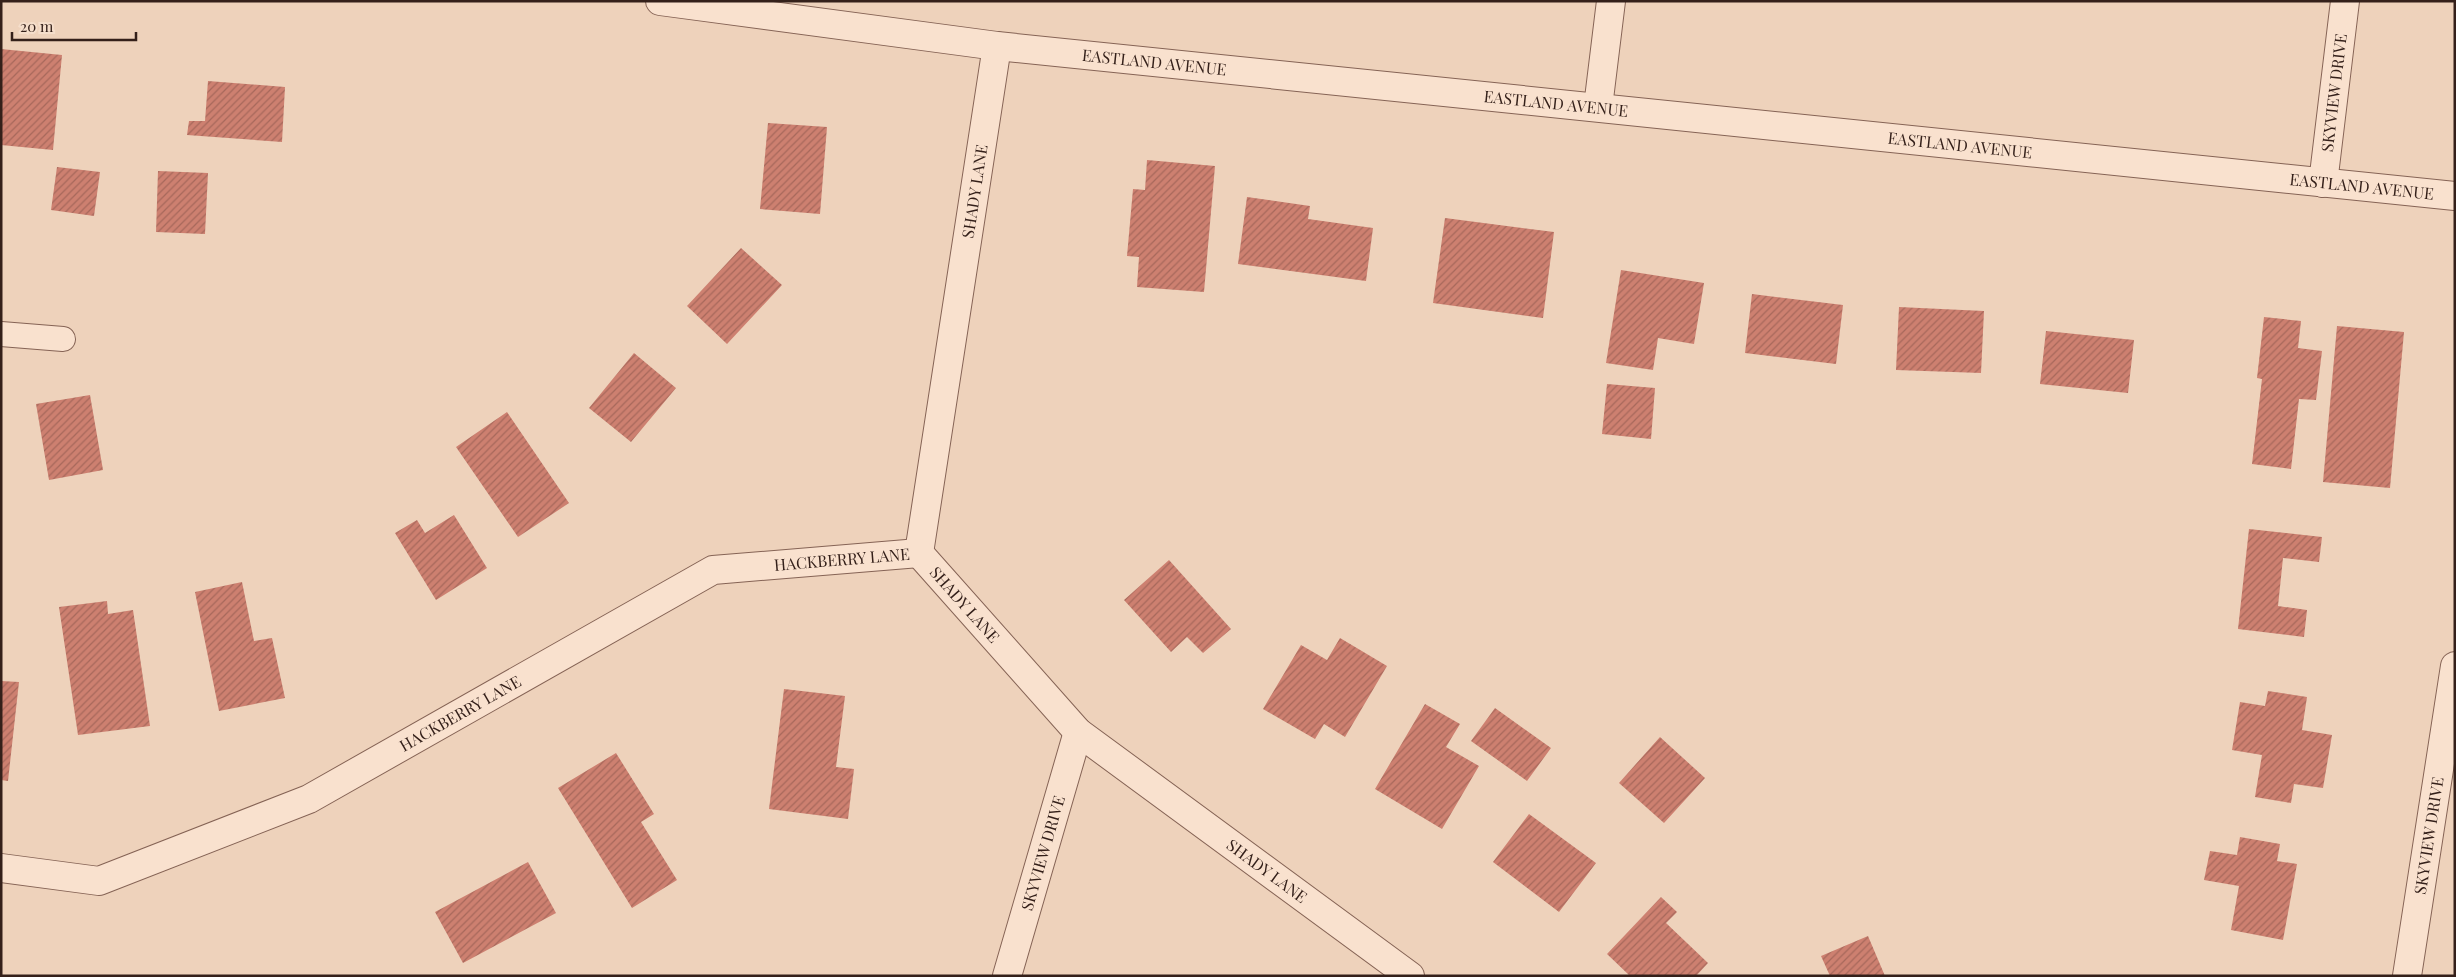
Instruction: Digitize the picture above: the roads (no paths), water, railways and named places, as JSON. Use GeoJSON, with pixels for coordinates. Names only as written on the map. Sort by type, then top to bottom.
{"type":"FeatureCollection","features":[{"type":"Feature","properties":{"kind":"street","name":"EASTLAND AVENUE"},"geometry":{"type":"LineString","coordinates":[[660,1],[996,46],[2455,196]]}},
{"type":"Feature","properties":{"kind":"street"},"geometry":{"type":"LineString","coordinates":[[1598,107],[1611,1]]}},
{"type":"Feature","properties":{"kind":"street","name":"SKYVIEW DRIVE"},"geometry":{"type":"LineString","coordinates":[[2323,183],[2344,1]]}},
{"type":"Feature","properties":{"kind":"street","name":"SHADY LANE"},"geometry":{"type":"LineString","coordinates":[[996,46],[919,553],[1078,732],[1410,976]]}},
{"type":"Feature","properties":{"kind":"street","name":"HACKBERRY LANE"},"geometry":{"type":"LineString","coordinates":[[1,868],[99,881],[309,799],[712,570],[919,553]]}},
{"type":"Feature","properties":{"kind":"street","name":"SKYVIEW DRIVE"},"geometry":{"type":"LineString","coordinates":[[2407,976],[2455,666]]}},
{"type":"Feature","properties":{"kind":"street","name":"SKYVIEW DRIVE"},"geometry":{"type":"LineString","coordinates":[[1007,976],[1078,732]]}},
{"type":"Feature","properties":{"kind":"lane"},"geometry":{"type":"LineString","coordinates":[[1,334],[63,339]]}}]}
